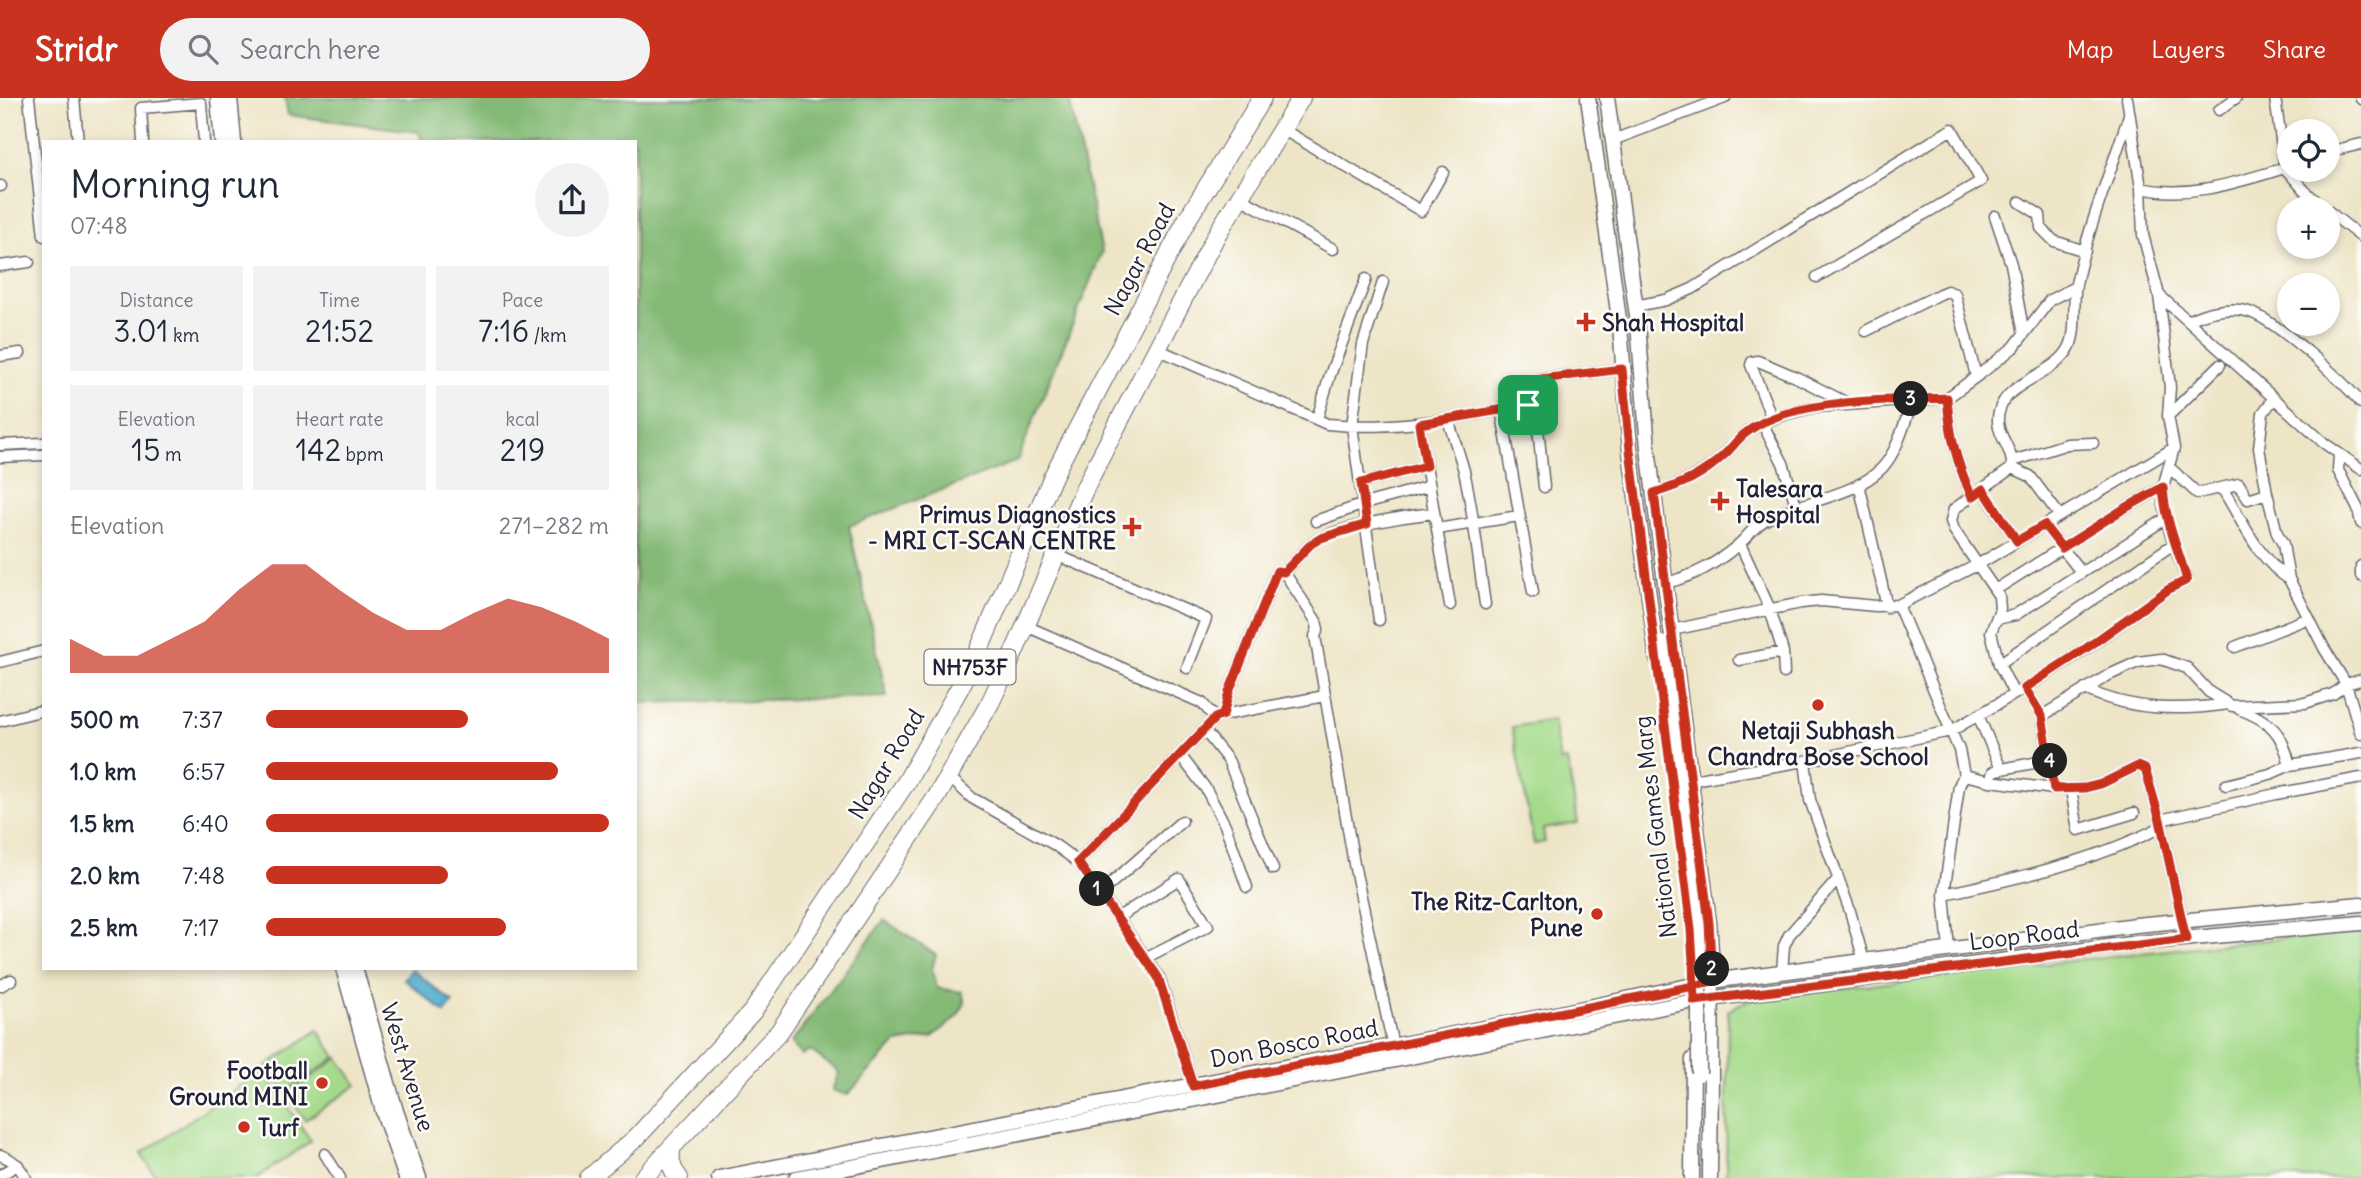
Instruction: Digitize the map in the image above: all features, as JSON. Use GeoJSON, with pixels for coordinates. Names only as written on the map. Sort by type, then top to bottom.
{"type":"FeatureCollection","features":[{"type":"Feature","properties":{"kind":"highway","name":"Nagar Road"},"geometry":{"type":"LineString","coordinates":[[590,1178],[636,1138],[753,1012],[907,781],[982,643],[1053,476],[1070,443],[1188,218],[1262,98]]}},
{"type":"Feature","properties":{"kind":"highway","name":"NH753F"},"geometry":{"type":"LineString","coordinates":[[643,1178],[779,1032],[936,798],[990,703],[1084,490],[1157,349],[1217,234],[1301,98]]}},
{"type":"Feature","properties":{"kind":"highway"},"geometry":{"type":"LineString","coordinates":[[671,1150],[673,1171],[679,1178]]}},
{"type":"Feature","properties":{"kind":"main road"},"geometry":{"type":"LineString","coordinates":[[218,98],[222,140]]}},
{"type":"Feature","properties":{"kind":"main road"},"geometry":{"type":"LineString","coordinates":[[230,98],[234,140]]}},
{"type":"Feature","properties":{"kind":"main road","name":"National Games Marg"},"geometry":{"type":"LineString","coordinates":[[1588,98],[1620,326],[1630,450],[1692,936],[1692,1178]]}},
{"type":"Feature","properties":{"kind":"main road","name":"National Games Marg"},"geometry":{"type":"LineString","coordinates":[[1607,98],[1635,306],[1644,412],[1710,933],[1710,1178]]}},
{"type":"Feature","properties":{"kind":"main road"},"geometry":{"type":"LineString","coordinates":[[1641,367],[1636,384],[1699,941],[1704,1178]]}},
{"type":"Feature","properties":{"kind":"main road"},"geometry":{"type":"LineString","coordinates":[[1622,369],[1630,385],[1634,433],[1664,644]]}},
{"type":"Feature","properties":{"kind":"main road","name":"Loop Road"},"geometry":{"type":"LineString","coordinates":[[1712,981],[2182,920],[2361,904]]}},
{"type":"Feature","properties":{"kind":"main road","name":"Loop Road"},"geometry":{"type":"LineString","coordinates":[[1694,993],[1712,999],[2186,939],[2361,923]]}},
{"type":"Feature","properties":{"kind":"main road"},"geometry":{"type":"LineString","coordinates":[[1692,936],[1710,933]]}},
{"type":"Feature","properties":{"kind":"main road","name":"West Avenue"},"geometry":{"type":"LineString","coordinates":[[344,970],[384,1115],[407,1178]]}},
{"type":"Feature","properties":{"kind":"main road","name":"West Avenue"},"geometry":{"type":"LineString","coordinates":[[356,970],[396,1111],[419,1178]]}},
{"type":"Feature","properties":{"kind":"main road","name":"Don Bosco Road"},"geometry":{"type":"LineString","coordinates":[[796,1178],[1694,993],[1712,981]]}},
{"type":"Feature","properties":{"kind":"main road","name":"Don Bosco Road"},"geometry":{"type":"LineString","coordinates":[[719,1178],[1393,1046],[1694,993]]}},
{"type":"Feature","properties":{"kind":"main road"},"geometry":{"type":"LineString","coordinates":[[1698,1178],[1702,1074]]}},
{"type":"Feature","properties":{"kind":"street"},"geometry":{"type":"LineString","coordinates":[[29,98],[39,157],[42,204]]}},
{"type":"Feature","properties":{"kind":"street"},"geometry":{"type":"LineString","coordinates":[[74,98],[78,140]]}},
{"type":"Feature","properties":{"kind":"street"},"geometry":{"type":"LineString","coordinates":[[1613,140],[1725,98]]}},
{"type":"Feature","properties":{"kind":"street"},"geometry":{"type":"LineString","coordinates":[[1692,780],[1805,761],[1951,731],[2025,688],[2169,589],[2187,580],[2167,517],[2163,487],[2174,448],[2168,416],[2170,387],[2159,295],[2143,235],[2141,188],[2127,98]]}},
{"type":"Feature","properties":{"kind":"street"},"geometry":{"type":"LineString","coordinates":[[2218,110],[2236,98]]}},
{"type":"Feature","properties":{"kind":"street"},"geometry":{"type":"LineString","coordinates":[[2275,98],[2279,119]]}},
{"type":"Feature","properties":{"kind":"street"},"geometry":{"type":"LineString","coordinates":[[143,140],[141,108],[201,103],[204,140]]}},
{"type":"Feature","properties":{"kind":"street"},"geometry":{"type":"LineString","coordinates":[[2060,516],[2030,476],[2013,464],[1998,430],[1997,416],[2000,406],[2011,393],[2062,358],[2072,342],[2075,287],[2129,115]]}},
{"type":"Feature","properties":{"kind":"street"},"geometry":{"type":"LineString","coordinates":[[1282,129],[1421,211],[1443,172]]}},
{"type":"Feature","properties":{"kind":"street"},"geometry":{"type":"LineString","coordinates":[[1635,306],[1666,300],[1692,289],[1952,129],[1980,181],[1817,277]]}},
{"type":"Feature","properties":{"kind":"street"},"geometry":{"type":"LineString","coordinates":[[2340,149],[2361,144]]}},
{"type":"Feature","properties":{"kind":"street"},"geometry":{"type":"LineString","coordinates":[[2141,188],[2165,193],[2213,188],[2277,171]]}},
{"type":"Feature","properties":{"kind":"street"},"geometry":{"type":"LineString","coordinates":[[2298,182],[2311,196]]}},
{"type":"Feature","properties":{"kind":"street"},"geometry":{"type":"LineString","coordinates":[[1240,198],[1333,249]]}},
{"type":"Feature","properties":{"kind":"street"},"geometry":{"type":"LineString","coordinates":[[2020,202],[2040,215],[2041,228],[2054,241],[2085,251]]}},
{"type":"Feature","properties":{"kind":"street"},"geometry":{"type":"LineString","coordinates":[[1995,216],[2011,264],[2024,334]]}},
{"type":"Feature","properties":{"kind":"street"},"geometry":{"type":"LineString","coordinates":[[2340,221],[2361,237]]}},
{"type":"Feature","properties":{"kind":"street"},"geometry":{"type":"LineString","coordinates":[[0,266],[29,262]]}},
{"type":"Feature","properties":{"kind":"street"},"geometry":{"type":"LineString","coordinates":[[1317,419],[1330,374],[1366,279]]}},
{"type":"Feature","properties":{"kind":"street"},"geometry":{"type":"LineString","coordinates":[[1380,620],[1352,426],[1363,344],[1383,282]]}},
{"type":"Feature","properties":{"kind":"street"},"geometry":{"type":"LineString","coordinates":[[1654,493],[1679,486],[1702,473],[1747,432],[1767,421],[1816,407],[1947,398],[2014,347],[2050,300],[2075,287]]}},
{"type":"Feature","properties":{"kind":"street"},"geometry":{"type":"LineString","coordinates":[[1866,331],[1947,291],[1955,294],[1976,376]]}},
{"type":"Feature","properties":{"kind":"street"},"geometry":{"type":"LineString","coordinates":[[2159,295],[2324,443],[2361,469]]}},
{"type":"Feature","properties":{"kind":"street"},"geometry":{"type":"LineString","coordinates":[[2188,321],[2198,315],[2232,310],[2259,316],[2326,366],[2361,403]]}},
{"type":"Feature","properties":{"kind":"street"},"geometry":{"type":"LineString","coordinates":[[1157,349],[1327,424],[1419,424],[1528,405],[1535,399]]}},
{"type":"Feature","properties":{"kind":"street"},"geometry":{"type":"LineString","coordinates":[[0,356],[20,353]]}},
{"type":"Feature","properties":{"kind":"street"},"geometry":{"type":"LineString","coordinates":[[1796,505],[1767,421],[1752,362],[1758,361],[1796,377],[1849,404]]}},
{"type":"Feature","properties":{"kind":"street"},"geometry":{"type":"LineString","coordinates":[[2168,416],[2220,365]]}},
{"type":"Feature","properties":{"kind":"street"},"geometry":{"type":"LineString","coordinates":[[1544,487],[1535,399],[1541,379],[1622,369]]}},
{"type":"Feature","properties":{"kind":"street"},"geometry":{"type":"LineString","coordinates":[[1947,398],[1949,429],[1957,463],[1972,497]]}},
{"type":"Feature","properties":{"kind":"street"},"geometry":{"type":"LineString","coordinates":[[2274,398],[2263,413],[2259,448],[2277,533],[2283,544],[2289,579],[2346,684],[2361,734]]}},
{"type":"Feature","properties":{"kind":"street"},"geometry":{"type":"LineString","coordinates":[[1666,583],[1693,576],[1713,566],[1765,519],[1796,505],[1868,480],[1884,466],[1898,441],[1913,399]]}},
{"type":"Feature","properties":{"kind":"street"},"geometry":{"type":"LineString","coordinates":[[1501,409],[1533,592]]}},
{"type":"Feature","properties":{"kind":"street"},"geometry":{"type":"LineString","coordinates":[[1448,419],[1463,467],[1485,604]]}},
{"type":"Feature","properties":{"kind":"street"},"geometry":{"type":"LineString","coordinates":[[1419,424],[1451,605]]}},
{"type":"Feature","properties":{"kind":"street"},"geometry":{"type":"LineString","coordinates":[[0,445],[42,443]]}},
{"type":"Feature","properties":{"kind":"street"},"geometry":{"type":"LineString","coordinates":[[2014,694],[2000,664],[1991,632],[2000,609],[1999,596],[1954,530],[1951,521],[1954,509],[2013,464],[2067,444],[2093,443]]}},
{"type":"Feature","properties":{"kind":"street"},"geometry":{"type":"LineString","coordinates":[[1672,630],[1821,601],[1892,606],[1979,564],[2174,448]]}},
{"type":"Feature","properties":{"kind":"street"},"geometry":{"type":"LineString","coordinates":[[2339,454],[2338,470],[2358,509],[2361,523]]}},
{"type":"Feature","properties":{"kind":"street"},"geometry":{"type":"LineString","coordinates":[[0,457],[42,455]]}},
{"type":"Feature","properties":{"kind":"street"},"geometry":{"type":"LineString","coordinates":[[1361,483],[1426,466]]}},
{"type":"Feature","properties":{"kind":"street"},"geometry":{"type":"LineString","coordinates":[[2170,468],[2197,493],[2239,484],[2248,499],[2267,493]]}},
{"type":"Feature","properties":{"kind":"street"},"geometry":{"type":"LineString","coordinates":[[1859,484],[1892,606],[1951,731],[1959,750],[1964,775],[1958,794],[1944,894],[1949,950]]}},
{"type":"Feature","properties":{"kind":"street"},"geometry":{"type":"LineString","coordinates":[[1316,521],[1364,504],[1430,486]]}},
{"type":"Feature","properties":{"kind":"street"},"geometry":{"type":"LineString","coordinates":[[1995,590],[2163,487]]}},
{"type":"Feature","properties":{"kind":"street"},"geometry":{"type":"LineString","coordinates":[[2222,488],[2259,548],[2281,574],[2289,579]]}},
{"type":"Feature","properties":{"kind":"street"},"geometry":{"type":"LineString","coordinates":[[1983,489],[2017,541]]}},
{"type":"Feature","properties":{"kind":"street"},"geometry":{"type":"LineString","coordinates":[[1284,572],[1311,544],[1321,538],[1397,517],[1434,513]]}},
{"type":"Feature","properties":{"kind":"street"},"geometry":{"type":"LineString","coordinates":[[1437,529],[1519,516]]}},
{"type":"Feature","properties":{"kind":"street"},"geometry":{"type":"LineString","coordinates":[[1997,619],[2015,615],[2167,517]]}},
{"type":"Feature","properties":{"kind":"street"},"geometry":{"type":"LineString","coordinates":[[2044,525],[2081,572]]}},
{"type":"Feature","properties":{"kind":"street"},"geometry":{"type":"LineString","coordinates":[[2000,664],[2175,543]]}},
{"type":"Feature","properties":{"kind":"street"},"geometry":{"type":"LineString","coordinates":[[1740,544],[1770,609],[1783,652],[1784,673]]}},
{"type":"Feature","properties":{"kind":"street"},"geometry":{"type":"LineString","coordinates":[[1057,555],[1206,620],[1187,668]]}},
{"type":"Feature","properties":{"kind":"street"},"geometry":{"type":"LineString","coordinates":[[2361,566],[2361,576]]}},
{"type":"Feature","properties":{"kind":"street"},"geometry":{"type":"LineString","coordinates":[[1078,862],[1219,716],[1274,576],[1277,571],[1284,572],[1316,621],[1318,629],[1315,636],[1354,864],[1393,1046]]}},
{"type":"Feature","properties":{"kind":"street"},"geometry":{"type":"LineString","coordinates":[[2235,647],[2309,618]]}},
{"type":"Feature","properties":{"kind":"street"},"geometry":{"type":"LineString","coordinates":[[1026,626],[1202,703],[1219,716],[1325,696]]}},
{"type":"Feature","properties":{"kind":"street"},"geometry":{"type":"LineString","coordinates":[[0,662],[42,652]]}},
{"type":"Feature","properties":{"kind":"street"},"geometry":{"type":"LineString","coordinates":[[1739,660],[1783,652]]}},
{"type":"Feature","properties":{"kind":"street"},"geometry":{"type":"LineString","coordinates":[[2042,716],[2109,675],[2138,662],[2161,659],[2187,668],[2209,692],[2272,726],[2284,741],[2290,765]]}},
{"type":"Feature","properties":{"kind":"street"},"geometry":{"type":"LineString","coordinates":[[2085,690],[2105,699],[2158,709],[2305,704],[2333,694],[2346,684],[2361,680]]}},
{"type":"Feature","properties":{"kind":"street"},"geometry":{"type":"LineString","coordinates":[[2025,688],[2042,716],[2054,789]]}},
{"type":"Feature","properties":{"kind":"street"},"geometry":{"type":"LineString","coordinates":[[0,721],[42,710]]}},
{"type":"Feature","properties":{"kind":"street"},"geometry":{"type":"LineString","coordinates":[[1978,715],[2001,769]]}},
{"type":"Feature","properties":{"kind":"street"},"geometry":{"type":"LineString","coordinates":[[1205,730],[1228,761],[1273,869]]}},
{"type":"Feature","properties":{"kind":"street"},"geometry":{"type":"LineString","coordinates":[[2226,785],[2270,774],[2290,765],[2361,753]]}},
{"type":"Feature","properties":{"kind":"street"},"geometry":{"type":"LineString","coordinates":[[1180,755],[1206,789],[1225,825],[1247,887]]}},
{"type":"Feature","properties":{"kind":"street"},"geometry":{"type":"LineString","coordinates":[[1990,781],[1993,772],[2001,769],[2049,760]]}},
{"type":"Feature","properties":{"kind":"street"},"geometry":{"type":"LineString","coordinates":[[1805,761],[1810,800],[1864,961]]}},
{"type":"Feature","properties":{"kind":"street"},"geometry":{"type":"LineString","coordinates":[[1964,775],[1990,781],[2071,789],[2101,784],[2143,766],[2160,823],[2186,939]]}},
{"type":"Feature","properties":{"kind":"street"},"geometry":{"type":"LineString","coordinates":[[948,776],[972,798],[1055,845],[1078,862],[1162,986],[1193,1086]]}},
{"type":"Feature","properties":{"kind":"street"},"geometry":{"type":"LineString","coordinates":[[1944,894],[2059,868],[2136,840],[2160,823],[2276,794],[2361,778]]}},
{"type":"Feature","properties":{"kind":"street"},"geometry":{"type":"LineString","coordinates":[[2071,789],[2078,830],[2134,813]]}},
{"type":"Feature","properties":{"kind":"street"},"geometry":{"type":"LineString","coordinates":[[1100,893],[1182,821]]}},
{"type":"Feature","properties":{"kind":"street"},"geometry":{"type":"LineString","coordinates":[[1783,971],[1784,947],[1789,935],[1838,879]]}},
{"type":"Feature","properties":{"kind":"street"},"geometry":{"type":"LineString","coordinates":[[1117,918],[1179,880],[1208,926],[1145,958]]}},
{"type":"Feature","properties":{"kind":"street"},"geometry":{"type":"LineString","coordinates":[[0,986],[12,979]]}},
{"type":"Feature","properties":{"kind":"street"},"geometry":{"type":"LineString","coordinates":[[325,1154],[340,1178]]}},
{"type":"Feature","properties":{"kind":"street"},"geometry":{"type":"LineString","coordinates":[[0,1155],[18,1165],[26,1178]]}},
{"type":"Feature","properties":{"kind":"street"},"geometry":{"type":"LineString","coordinates":[[0,1175],[18,1165]]}},
{"type":"Feature","properties":{"kind":"green space"},"geometry":{"type":"Polygon","coordinates":[[[285,98],[1069,98],[1102,252],[1017,461],[849,526],[887,697],[637,703],[637,140],[421,140],[419,132],[288,115],[285,98]]]}},
{"type":"Feature","properties":{"kind":"green space"},"geometry":{"type":"Polygon","coordinates":[[[1553,720],[1560,761],[1567,760],[1578,823],[1543,829],[1545,842],[1534,844],[1512,727],[1553,720]]]}},
{"type":"Feature","properties":{"kind":"green space"},"geometry":{"type":"Polygon","coordinates":[[[884,920],[936,955],[932,969],[937,988],[962,992],[965,1003],[956,1018],[932,1037],[896,1043],[847,1095],[832,1090],[839,1072],[810,1050],[802,1055],[791,1043],[884,920]]]}},
{"type":"Feature","properties":{"kind":"green space"},"geometry":{"type":"Polygon","coordinates":[[[2361,930],[2361,1178],[1726,1178],[1728,1011],[1739,1004],[1752,999],[2120,955],[2361,930]]]}},
{"type":"Feature","properties":{"kind":"green space"},"geometry":{"type":"Polygon","coordinates":[[[318,1030],[336,1057],[285,1092],[266,1066],[318,1030]]]}},
{"type":"Feature","properties":{"kind":"green space"},"geometry":{"type":"Polygon","coordinates":[[[338,1058],[357,1085],[305,1120],[287,1094],[338,1058]]]}},
{"type":"Feature","properties":{"kind":"green space"},"geometry":{"type":"Polygon","coordinates":[[[263,1070],[311,1141],[257,1178],[157,1178],[141,1154],[263,1070]]]}},
{"type":"Feature","properties":{"kind":"water"},"geometry":{"type":"Polygon","coordinates":[[[413,970],[453,1003],[445,1013],[404,979],[413,970]]]}},
{"type":"Feature","properties":{"kind":"place","name":"Shah Hospital"},"geometry":{"type":"Point","coordinates":[1586,322]}},
{"type":"Feature","properties":{"kind":"place","name":"Talesara Hospital"},"geometry":{"type":"Point","coordinates":[1720,501]}},
{"type":"Feature","properties":{"kind":"place","name":"Primus Diagnostics - MRI CT-SCAN CENTRE"},"geometry":{"type":"Point","coordinates":[1132,527]}},
{"type":"Feature","properties":{"kind":"place","name":"Netaji Subhash Chandra Bose School"},"geometry":{"type":"Point","coordinates":[1818,705]}},
{"type":"Feature","properties":{"kind":"place","name":"The Ritz-Carlton, Pune"},"geometry":{"type":"Point","coordinates":[1597,914]}},
{"type":"Feature","properties":{"kind":"place","name":"Football Ground MINI"},"geometry":{"type":"Point","coordinates":[322,1083]}},
{"type":"Feature","properties":{"kind":"place","name":"Turf"},"geometry":{"type":"Point","coordinates":[244,1127]}},
{"type":"Feature","properties":{"kind":"route"},"geometry":{"type":"LineString","coordinates":[[1528,405],[1419,424],[1426,466],[1361,483],[1367,524],[1321,538],[1311,544],[1284,572],[1277,571],[1229,692],[1223,715],[1215,718],[1078,862],[1158,977],[1193,1086],[1551,1015],[1694,986],[1712,981],[1709,923],[1654,493],[1679,486],[1702,473],[1747,432],[1762,424],[1816,407],[1947,398],[1949,429],[1957,463],[1972,497],[1983,489],[2017,541],[2044,525],[2062,548],[2163,487],[2170,532],[2187,580],[2169,589],[2025,688],[2042,716],[2054,789],[2085,788],[2101,784],[2138,766],[2145,769],[2160,820],[2186,939],[1694,1001],[1694,986],[1694,967],[1691,929],[1622,369],[1541,379],[1535,399],[1528,405]]}}]}
